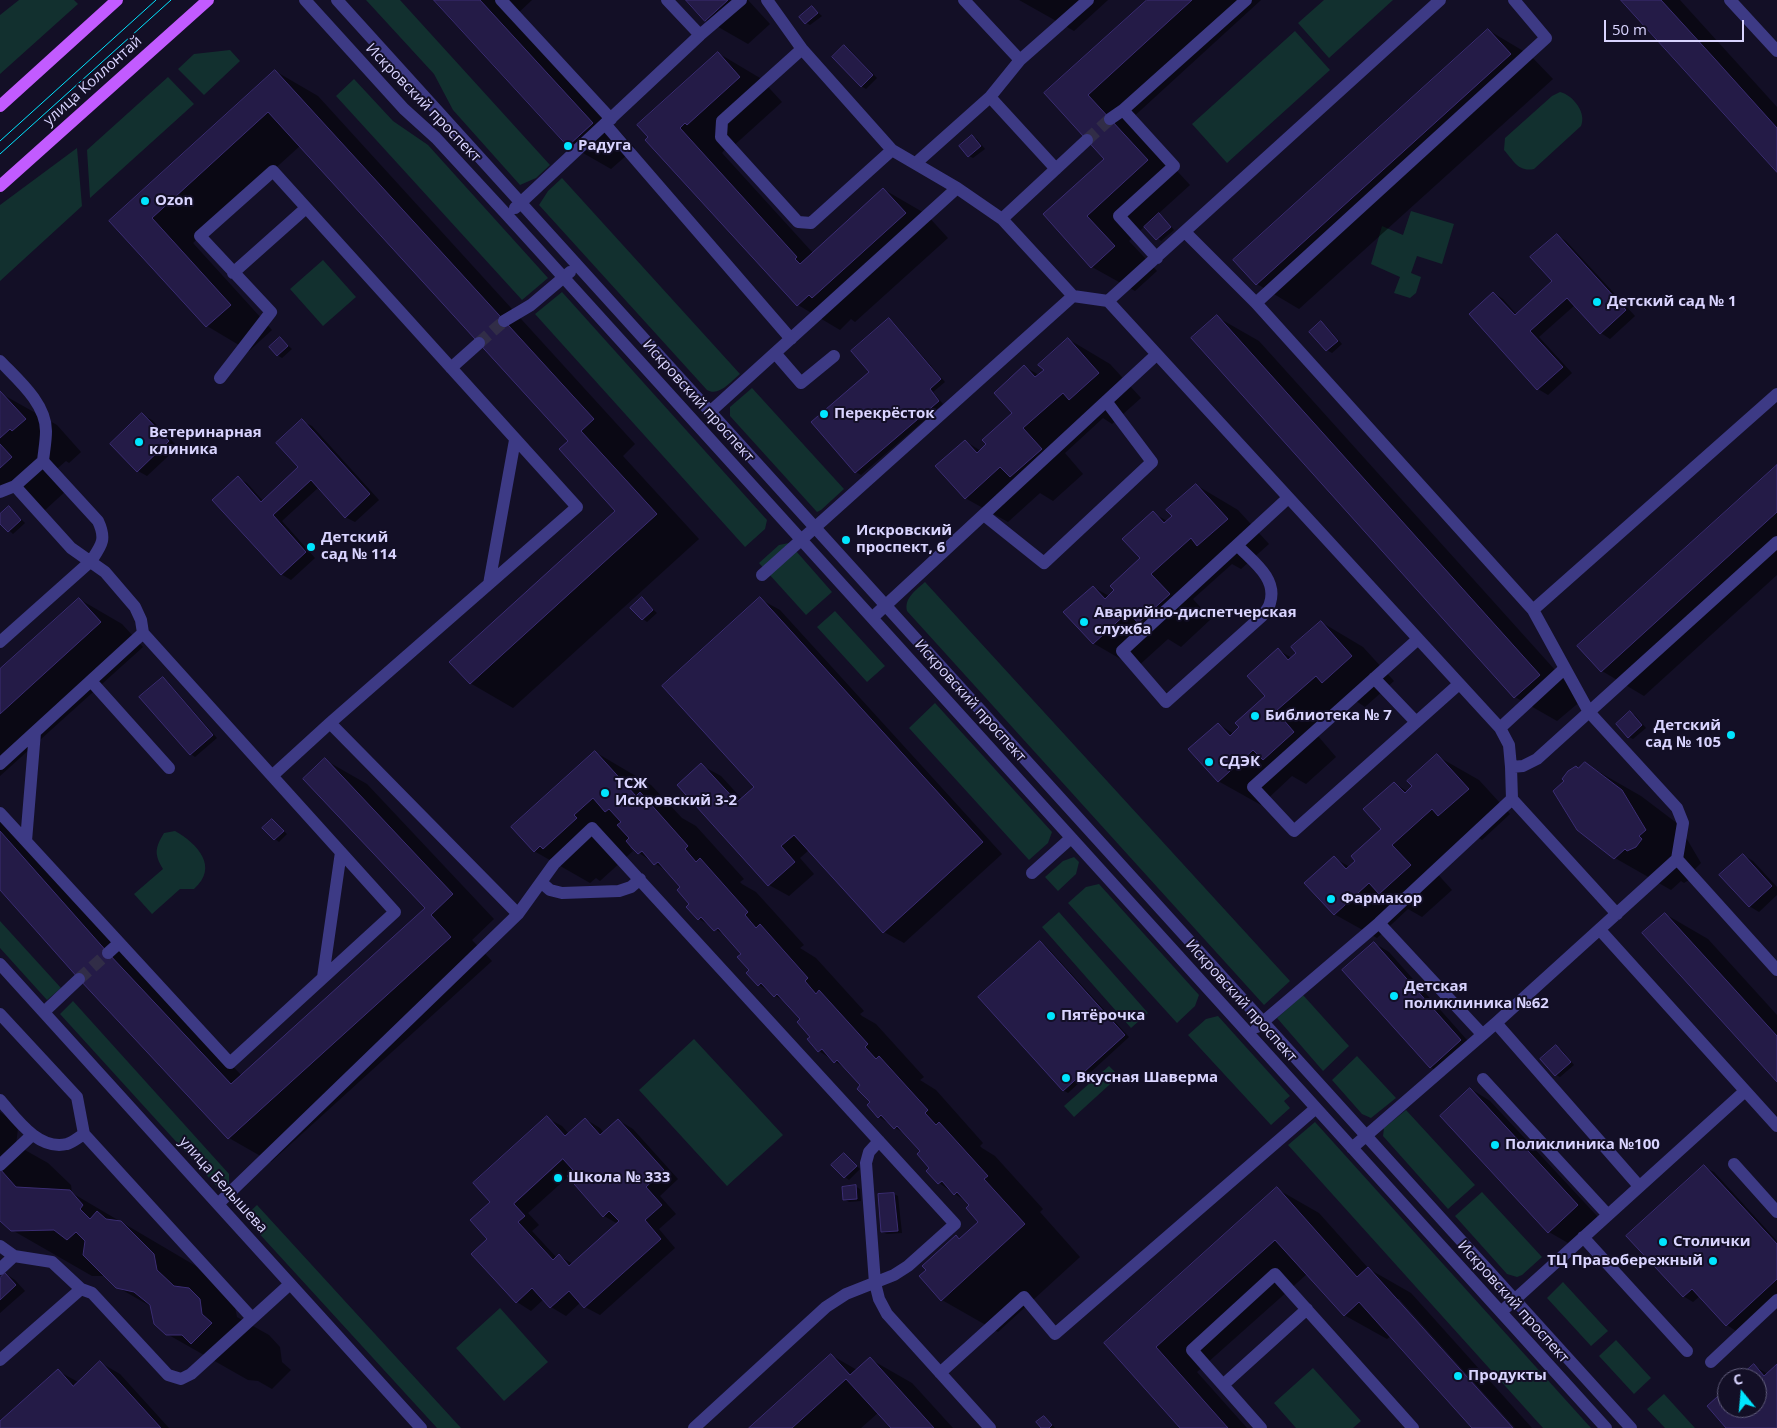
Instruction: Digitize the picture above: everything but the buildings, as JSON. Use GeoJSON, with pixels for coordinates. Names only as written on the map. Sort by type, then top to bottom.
{"type":"FeatureCollection","features":[{"type":"Feature","properties":{"kind":"main road"},"geometry":{"type":"LineString","coordinates":[[0,106],[117,0]]}},
{"type":"Feature","properties":{"kind":"main road","name":"улица Коллонтай"},"geometry":{"type":"LineString","coordinates":[[0,186],[208,0]]}},
{"type":"Feature","properties":{"kind":"street","name":"Искровский проспект"},"geometry":{"type":"LineString","coordinates":[[305,0],[404,110],[436,138],[507,215],[1606,1428]]}},
{"type":"Feature","properties":{"kind":"street","name":"Искровский проспект"},"geometry":{"type":"LineString","coordinates":[[337,0],[711,410],[1631,1428]]}},
{"type":"Feature","properties":{"kind":"street"},"geometry":{"type":"LineString","coordinates":[[501,0],[608,121],[791,339]]}},
{"type":"Feature","properties":{"kind":"street"},"geometry":{"type":"LineString","coordinates":[[667,0],[700,35]]}},
{"type":"Feature","properties":{"kind":"street"},"geometry":{"type":"LineString","coordinates":[[507,215],[700,35],[741,0]]}},
{"type":"Feature","properties":{"kind":"street"},"geometry":{"type":"LineString","coordinates":[[767,0],[802,49],[892,150],[957,188],[1002,219],[1073,296],[1108,301],[1500,728],[1508,745],[1512,799],[1617,914]]}},
{"type":"Feature","properties":{"kind":"street"},"geometry":{"type":"LineString","coordinates":[[964,0],[1020,60]]}},
{"type":"Feature","properties":{"kind":"street"},"geometry":{"type":"LineString","coordinates":[[916,163],[990,97],[1020,60],[1088,0]]}},
{"type":"Feature","properties":{"kind":"street"},"geometry":{"type":"LineString","coordinates":[[1110,119],[1123,110],[1246,0]]}},
{"type":"Feature","properties":{"kind":"street"},"geometry":{"type":"LineString","coordinates":[[1108,301],[1440,0]]}},
{"type":"Feature","properties":{"kind":"street"},"geometry":{"type":"LineString","coordinates":[[1256,304],[1546,38],[1514,0]]}},
{"type":"Feature","properties":{"kind":"street"},"geometry":{"type":"LineString","coordinates":[[1730,0],[1777,51]]}},
{"type":"Feature","properties":{"kind":"street"},"geometry":{"type":"LineString","coordinates":[[802,49],[722,121],[721,137],[798,222],[811,222],[892,150]]}},
{"type":"Feature","properties":{"kind":"street"},"geometry":{"type":"LineString","coordinates":[[990,97],[1056,169]]}},
{"type":"Feature","properties":{"kind":"street"},"geometry":{"type":"LineString","coordinates":[[1123,110],[1174,166],[1119,216],[1157,258]]}},
{"type":"Feature","properties":{"kind":"street"},"geometry":{"type":"LineString","coordinates":[[1002,219],[1087,140]]}},
{"type":"Feature","properties":{"kind":"street"},"geometry":{"type":"LineString","coordinates":[[220,378],[270,312],[200,236],[273,171],[576,507],[272,776]]}},
{"type":"Feature","properties":{"kind":"street"},"geometry":{"type":"LineString","coordinates":[[711,410],[957,188]]}},
{"type":"Feature","properties":{"kind":"street"},"geometry":{"type":"LineString","coordinates":[[233,273],[306,208]]}},
{"type":"Feature","properties":{"kind":"street"},"geometry":{"type":"LineString","coordinates":[[1186,232],[1256,304],[1533,610],[1588,712],[1677,808],[1683,823],[1677,859],[1496,1023],[1352,1148]]}},
{"type":"Feature","properties":{"kind":"street"},"geometry":{"type":"LineString","coordinates":[[504,321],[530,305],[577,265]]}},
{"type":"Feature","properties":{"kind":"street"},"geometry":{"type":"LineString","coordinates":[[762,575],[1073,296]]}},
{"type":"Feature","properties":{"kind":"street"},"geometry":{"type":"LineString","coordinates":[[450,368],[479,343]]}},
{"type":"Feature","properties":{"kind":"street"},"geometry":{"type":"LineString","coordinates":[[774,353],[801,383],[834,356]]}},
{"type":"Feature","properties":{"kind":"street"},"geometry":{"type":"LineString","coordinates":[[872,618],[1156,355]]}},
{"type":"Feature","properties":{"kind":"street"},"geometry":{"type":"LineString","coordinates":[[0,361],[33,398],[42,413],[46,429],[43,462],[15,486],[0,492]]}},
{"type":"Feature","properties":{"kind":"street"},"geometry":{"type":"LineString","coordinates":[[1533,610],[1777,394]]}},
{"type":"Feature","properties":{"kind":"street"},"geometry":{"type":"LineString","coordinates":[[984,515],[1044,564],[1152,462],[1106,401]]}},
{"type":"Feature","properties":{"kind":"street"},"geometry":{"type":"LineString","coordinates":[[489,584],[515,440]]}},
{"type":"Feature","properties":{"kind":"street"},"geometry":{"type":"LineString","coordinates":[[0,642],[91,561],[102,545],[103,532],[98,521],[43,462]]}},
{"type":"Feature","properties":{"kind":"street"},"geometry":{"type":"LineString","coordinates":[[0,813],[230,1063],[395,912],[143,633],[142,620],[135,607],[105,572],[71,548],[15,486]]}},
{"type":"Feature","properties":{"kind":"street"},"geometry":{"type":"LineString","coordinates":[[1237,545],[1268,577],[1272,591],[1270,604],[1262,616],[1166,702],[1122,651],[1237,545],[1288,498]]}},
{"type":"Feature","properties":{"kind":"street"},"geometry":{"type":"LineString","coordinates":[[1511,767],[1524,766],[1537,759],[1777,542]]}},
{"type":"Feature","properties":{"kind":"street"},"geometry":{"type":"LineString","coordinates":[[0,764],[143,633]]}},
{"type":"Feature","properties":{"kind":"street"},"geometry":{"type":"LineString","coordinates":[[1418,639],[1253,787],[1294,831],[1459,684]]}},
{"type":"Feature","properties":{"kind":"street"},"geometry":{"type":"LineString","coordinates":[[1500,728],[1564,669]]}},
{"type":"Feature","properties":{"kind":"street"},"geometry":{"type":"LineString","coordinates":[[1374,678],[1416,722]]}},
{"type":"Feature","properties":{"kind":"street"},"geometry":{"type":"LineString","coordinates":[[91,681],[169,768]]}},
{"type":"Feature","properties":{"kind":"street"},"geometry":{"type":"LineString","coordinates":[[330,723],[518,914]]}},
{"type":"Feature","properties":{"kind":"street"},"geometry":{"type":"LineString","coordinates":[[26,841],[36,732]]}},
{"type":"Feature","properties":{"kind":"street"},"geometry":{"type":"LineString","coordinates":[[1249,1034],[1379,923],[1512,799]]}},
{"type":"Feature","properties":{"kind":"street"},"geometry":{"type":"LineString","coordinates":[[218,1204],[518,914],[554,864],[592,828],[954,1224],[908,1266],[876,1284],[846,1294],[826,1307],[694,1428]]}},
{"type":"Feature","properties":{"kind":"street"},"geometry":{"type":"LineString","coordinates":[[1032,873],[1071,838]]}},
{"type":"Feature","properties":{"kind":"street"},"geometry":{"type":"LineString","coordinates":[[323,978],[341,852]]}},
{"type":"Feature","properties":{"kind":"street"},"geometry":{"type":"LineString","coordinates":[[1096,865],[1110,852]]}},
{"type":"Feature","properties":{"kind":"street"},"geometry":{"type":"LineString","coordinates":[[1677,859],[1777,970]]}},
{"type":"Feature","properties":{"kind":"street"},"geometry":{"type":"LineString","coordinates":[[542,883],[550,890],[562,893],[619,891],[631,887],[640,880]]}},
{"type":"Feature","properties":{"kind":"street"},"geometry":{"type":"LineString","coordinates":[[1379,923],[1482,1034]]}},
{"type":"Feature","properties":{"kind":"street"},"geometry":{"type":"LineString","coordinates":[[1600,930],[1777,1126]]}},
{"type":"Feature","properties":{"kind":"street"},"geometry":{"type":"LineString","coordinates":[[108,953],[119,943]]}},
{"type":"Feature","properties":{"kind":"street","name":"улица Белышева"},"geometry":{"type":"LineString","coordinates":[[0,964],[421,1428]]}},
{"type":"Feature","properties":{"kind":"street"},"geometry":{"type":"LineString","coordinates":[[44,1012],[79,979]]}},
{"type":"Feature","properties":{"kind":"street"},"geometry":{"type":"LineString","coordinates":[[1216,998],[1230,985]]}},
{"type":"Feature","properties":{"kind":"street"},"geometry":{"type":"LineString","coordinates":[[0,1014],[76,1097],[84,1134],[252,1318]]}},
{"type":"Feature","properties":{"kind":"street"},"geometry":{"type":"LineString","coordinates":[[1496,1023],[1639,1186]]}},
{"type":"Feature","properties":{"kind":"street"},"geometry":{"type":"LineString","coordinates":[[1483,1079],[1608,1215]]}},
{"type":"Feature","properties":{"kind":"street"},"geometry":{"type":"LineString","coordinates":[[1501,1312],[1745,1091]]}},
{"type":"Feature","properties":{"kind":"street"},"geometry":{"type":"LineString","coordinates":[[0,1100],[32,1135],[49,1144],[67,1144],[84,1134]]}},
{"type":"Feature","properties":{"kind":"street"},"geometry":{"type":"LineString","coordinates":[[940,1374],[1024,1297],[1055,1334],[1316,1108]]}},
{"type":"Feature","properties":{"kind":"street"},"geometry":{"type":"LineString","coordinates":[[0,1165],[32,1135]]}},
{"type":"Feature","properties":{"kind":"street"},"geometry":{"type":"LineString","coordinates":[[879,1141],[869,1152],[866,1163],[876,1284],[879,1299],[887,1314],[990,1428]]}},
{"type":"Feature","properties":{"kind":"street"},"geometry":{"type":"LineString","coordinates":[[1734,1164],[1777,1212]]}},
{"type":"Feature","properties":{"kind":"street"},"geometry":{"type":"LineString","coordinates":[[1583,1237],[1687,1351]]}},
{"type":"Feature","properties":{"kind":"street"},"geometry":{"type":"LineString","coordinates":[[0,1246],[14,1256],[52,1262],[80,1289],[92,1293],[168,1375],[181,1379],[191,1374],[290,1284]]}},
{"type":"Feature","properties":{"kind":"street"},"geometry":{"type":"LineString","coordinates":[[0,1269],[14,1256]]}},
{"type":"Feature","properties":{"kind":"street"},"geometry":{"type":"LineString","coordinates":[[1260,1428],[1192,1350],[1276,1274],[1413,1428]]}},
{"type":"Feature","properties":{"kind":"street"},"geometry":{"type":"LineString","coordinates":[[0,1360],[80,1289]]}},
{"type":"Feature","properties":{"kind":"street"},"geometry":{"type":"LineString","coordinates":[[1710,1362],[1777,1300]]}},
{"type":"Feature","properties":{"kind":"street"},"geometry":{"type":"LineString","coordinates":[[1223,1385],[1307,1309]]}},
{"type":"Feature","properties":{"kind":"street"},"geometry":{"type":"LineString","coordinates":[[1611,1428],[1622,1418]]}},
{"type":"Feature","properties":{"kind":"green space"},"geometry":{"type":"Polygon","coordinates":[[[19,0],[74,0],[78,4],[0,74],[0,15],[19,0]]]}},
{"type":"Feature","properties":{"kind":"green space"},"geometry":{"type":"Polygon","coordinates":[[[366,0],[400,0],[550,165],[536,178],[520,185],[453,110],[434,74],[366,0]]]}},
{"type":"Feature","properties":{"kind":"green space"},"geometry":{"type":"Polygon","coordinates":[[[1324,0],[1393,0],[1329,58],[1298,23],[1324,0]]]}},
{"type":"Feature","properties":{"kind":"green space"},"geometry":{"type":"Polygon","coordinates":[[[1295,31],[1330,70],[1227,163],[1192,124],[1295,31]]]}},
{"type":"Feature","properties":{"kind":"green space"},"geometry":{"type":"Polygon","coordinates":[[[230,50],[240,61],[204,95],[178,69],[194,54],[230,50]]]}},
{"type":"Feature","properties":{"kind":"green space"},"geometry":{"type":"Polygon","coordinates":[[[168,77],[194,104],[90,198],[87,150],[168,77]]]}},
{"type":"Feature","properties":{"kind":"green space"},"geometry":{"type":"Polygon","coordinates":[[[354,79],[393,121],[428,145],[548,278],[522,300],[336,96],[354,79]]]}},
{"type":"Feature","properties":{"kind":"green space"},"geometry":{"type":"Polygon","coordinates":[[[1560,92],[1570,97],[1578,105],[1582,116],[1581,126],[1534,169],[1520,167],[1504,150],[1505,138],[1552,96],[1560,92]]]}},
{"type":"Feature","properties":{"kind":"green space"},"geometry":{"type":"Polygon","coordinates":[[[77,148],[82,206],[0,281],[0,205],[77,148]]]}},
{"type":"Feature","properties":{"kind":"green space"},"geometry":{"type":"Polygon","coordinates":[[[562,178],[740,374],[729,384],[720,390],[711,392],[707,390],[539,205],[548,191],[562,178]]]}},
{"type":"Feature","properties":{"kind":"green space"},"geometry":{"type":"Polygon","coordinates":[[[1411,211],[1454,224],[1442,264],[1417,256],[1411,273],[1421,277],[1416,293],[1410,298],[1394,293],[1400,277],[1371,264],[1382,226],[1403,235],[1411,211]]]}},
{"type":"Feature","properties":{"kind":"green space"},"geometry":{"type":"Polygon","coordinates":[[[323,260],[356,297],[323,326],[290,289],[323,260]]]}},
{"type":"Feature","properties":{"kind":"green space"},"geometry":{"type":"Polygon","coordinates":[[[562,292],[767,520],[765,529],[745,547],[535,314],[562,292]]]}},
{"type":"Feature","properties":{"kind":"green space"},"geometry":{"type":"Polygon","coordinates":[[[752,388],[844,489],[821,510],[817,512],[730,416],[730,407],[752,388]]]}},
{"type":"Feature","properties":{"kind":"green space"},"geometry":{"type":"Polygon","coordinates":[[[789,543],[832,592],[806,615],[759,563],[779,545],[789,543]]]}},
{"type":"Feature","properties":{"kind":"green space"},"geometry":{"type":"Polygon","coordinates":[[[925,582],[1290,981],[1264,1005],[907,611],[909,598],[925,582]]]}},
{"type":"Feature","properties":{"kind":"green space"},"geometry":{"type":"Polygon","coordinates":[[[835,611],[885,666],[867,682],[817,627],[835,611]]]}},
{"type":"Feature","properties":{"kind":"green space"},"geometry":{"type":"Polygon","coordinates":[[[935,703],[1052,832],[1048,843],[1029,860],[909,728],[935,703]]]}},
{"type":"Feature","properties":{"kind":"green space"},"geometry":{"type":"Polygon","coordinates":[[[175,831],[198,849],[205,864],[205,872],[201,881],[194,889],[180,889],[152,914],[134,894],[163,869],[158,859],[157,847],[164,833],[175,831]]]}},
{"type":"Feature","properties":{"kind":"green space"},"geometry":{"type":"Polygon","coordinates":[[[1074,857],[1079,862],[1076,874],[1058,891],[1045,877],[1063,861],[1074,857]]]}},
{"type":"Feature","properties":{"kind":"green space"},"geometry":{"type":"Polygon","coordinates":[[[1099,884],[1199,995],[1195,1006],[1177,1023],[1068,903],[1086,887],[1099,884]]]}},
{"type":"Feature","properties":{"kind":"green space"},"geometry":{"type":"Polygon","coordinates":[[[1059,912],[1148,1013],[1131,1028],[1042,927],[1059,912]]]}},
{"type":"Feature","properties":{"kind":"green space"},"geometry":{"type":"Polygon","coordinates":[[[0,921],[61,988],[47,1000],[0,948],[0,921]]]}},
{"type":"Feature","properties":{"kind":"green space"},"geometry":{"type":"Polygon","coordinates":[[[1303,995],[1349,1046],[1323,1071],[1277,1018],[1303,995]]]}},
{"type":"Feature","properties":{"kind":"green space"},"geometry":{"type":"Polygon","coordinates":[[[73,1001],[229,1174],[229,1184],[221,1191],[60,1014],[73,1001]]]}},
{"type":"Feature","properties":{"kind":"green space"},"geometry":{"type":"Polygon","coordinates":[[[1218,1016],[1290,1096],[1284,1101],[1290,1108],[1271,1125],[1188,1035],[1206,1019],[1218,1016]]]}},
{"type":"Feature","properties":{"kind":"green space"},"geometry":{"type":"Polygon","coordinates":[[[694,1039],[783,1135],[727,1186],[639,1090],[694,1039]]]}},
{"type":"Feature","properties":{"kind":"green space"},"geometry":{"type":"Polygon","coordinates":[[[1357,1056],[1396,1098],[1371,1118],[1362,1114],[1332,1080],[1357,1056]]]}},
{"type":"Feature","properties":{"kind":"green space"},"geometry":{"type":"Polygon","coordinates":[[[1109,1066],[1119,1076],[1074,1117],[1064,1106],[1109,1066]]]}},
{"type":"Feature","properties":{"kind":"green space"},"geometry":{"type":"Polygon","coordinates":[[[1406,1110],[1475,1185],[1448,1209],[1383,1136],[1384,1128],[1406,1110]]]}},
{"type":"Feature","properties":{"kind":"green space"},"geometry":{"type":"Polygon","coordinates":[[[1315,1122],[1591,1428],[1543,1428],[1288,1145],[1315,1122]]]}},
{"type":"Feature","properties":{"kind":"green space"},"geometry":{"type":"Polygon","coordinates":[[[1482,1192],[1542,1257],[1522,1275],[1517,1277],[1507,1274],[1455,1216],[1482,1192]]]}},
{"type":"Feature","properties":{"kind":"green space"},"geometry":{"type":"Polygon","coordinates":[[[257,1205],[461,1428],[437,1428],[244,1217],[257,1205]]]}},
{"type":"Feature","properties":{"kind":"green space"},"geometry":{"type":"Polygon","coordinates":[[[1563,1282],[1608,1331],[1591,1346],[1547,1298],[1563,1282]]]}},
{"type":"Feature","properties":{"kind":"green space"},"geometry":{"type":"Polygon","coordinates":[[[500,1308],[548,1362],[504,1401],[456,1348],[500,1308]]]}},
{"type":"Feature","properties":{"kind":"green space"},"geometry":{"type":"Polygon","coordinates":[[[1616,1340],[1651,1378],[1634,1394],[1599,1356],[1616,1340]]]}},
{"type":"Feature","properties":{"kind":"green space"},"geometry":{"type":"Polygon","coordinates":[[[1313,1368],[1361,1421],[1353,1428],[1296,1428],[1274,1403],[1313,1368]]]}},
{"type":"Feature","properties":{"kind":"green space"},"geometry":{"type":"Polygon","coordinates":[[[1664,1394],[1695,1428],[1665,1428],[1647,1409],[1664,1394]]]}},
{"type":"Feature","properties":{"kind":"tunnel"},"geometry":{"type":"LineString","coordinates":[[1087,140],[1110,119]]}},
{"type":"Feature","properties":{"kind":"tunnel"},"geometry":{"type":"LineString","coordinates":[[479,343],[504,321]]}},
{"type":"Feature","properties":{"kind":"tunnel"},"geometry":{"type":"LineString","coordinates":[[79,979],[108,953]]}},
{"type":"Feature","properties":{"kind":"tram line"},"geometry":{"type":"LineString","coordinates":[[0,141],[156,0]]}},
{"type":"Feature","properties":{"kind":"tram line"},"geometry":{"type":"LineString","coordinates":[[0,154],[171,0]]}},
{"type":"Feature","properties":{"kind":"place","name":"Радуга"},"geometry":{"type":"Point","coordinates":[568,146]}},
{"type":"Feature","properties":{"kind":"place","name":"Ozon"},"geometry":{"type":"Point","coordinates":[145,201]}},
{"type":"Feature","properties":{"kind":"place","name":"Детский сад № 1"},"geometry":{"type":"Point","coordinates":[1597,302]}},
{"type":"Feature","properties":{"kind":"place","name":"Перекрёсток"},"geometry":{"type":"Point","coordinates":[824,414]}},
{"type":"Feature","properties":{"kind":"place","name":"Ветеринарная клиника"},"geometry":{"type":"Point","coordinates":[139,442]}},
{"type":"Feature","properties":{"kind":"place","name":"Искровский проспект, 6"},"geometry":{"type":"Point","coordinates":[846,540]}},
{"type":"Feature","properties":{"kind":"place","name":"Детский сад № 114"},"geometry":{"type":"Point","coordinates":[311,547]}},
{"type":"Feature","properties":{"kind":"place","name":"Аварийно-диспетчерская служба"},"geometry":{"type":"Point","coordinates":[1084,622]}},
{"type":"Feature","properties":{"kind":"place","name":"Библиотека № 7"},"geometry":{"type":"Point","coordinates":[1255,716]}},
{"type":"Feature","properties":{"kind":"place","name":"Детский сад № 105"},"geometry":{"type":"Point","coordinates":[1731,735]}},
{"type":"Feature","properties":{"kind":"place","name":"СДЭК"},"geometry":{"type":"Point","coordinates":[1209,762]}},
{"type":"Feature","properties":{"kind":"place","name":"ТСЖ Искровский 3-2"},"geometry":{"type":"Point","coordinates":[605,793]}},
{"type":"Feature","properties":{"kind":"place","name":"Фармакор"},"geometry":{"type":"Point","coordinates":[1331,899]}},
{"type":"Feature","properties":{"kind":"place","name":"Детская поликлиника №62"},"geometry":{"type":"Point","coordinates":[1394,996]}},
{"type":"Feature","properties":{"kind":"place","name":"Пятёрочка"},"geometry":{"type":"Point","coordinates":[1051,1016]}},
{"type":"Feature","properties":{"kind":"place","name":"Вкусная Шаверма"},"geometry":{"type":"Point","coordinates":[1066,1078]}},
{"type":"Feature","properties":{"kind":"place","name":"Поликлиника №100"},"geometry":{"type":"Point","coordinates":[1495,1145]}},
{"type":"Feature","properties":{"kind":"place","name":"Школа № 333"},"geometry":{"type":"Point","coordinates":[558,1178]}},
{"type":"Feature","properties":{"kind":"place","name":"Столички"},"geometry":{"type":"Point","coordinates":[1663,1242]}},
{"type":"Feature","properties":{"kind":"place","name":"ТЦ Правобережный"},"geometry":{"type":"Point","coordinates":[1713,1261]}},
{"type":"Feature","properties":{"kind":"place","name":"Продукты"},"geometry":{"type":"Point","coordinates":[1458,1376]}}]}
